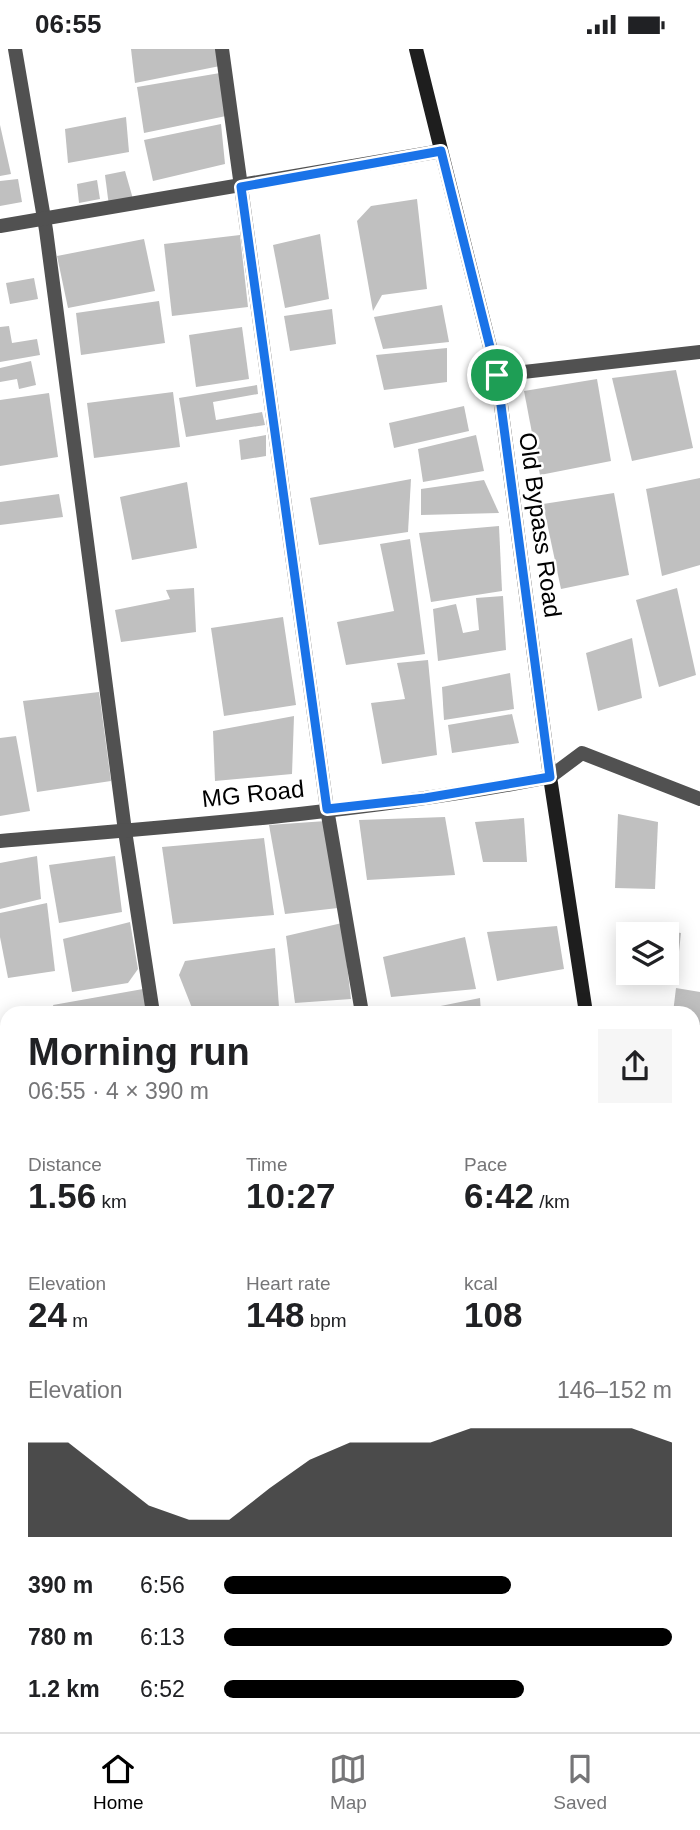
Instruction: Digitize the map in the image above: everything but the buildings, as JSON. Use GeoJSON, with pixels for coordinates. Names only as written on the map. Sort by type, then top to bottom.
{"type":"FeatureCollection","features":[{"type":"Feature","properties":{"kind":"main road","name":"Old Bypass Road"},"geometry":{"type":"LineString","coordinates":[[416,49],[497,375],[550,777],[585,1006]]}},
{"type":"Feature","properties":{"kind":"street"},"geometry":{"type":"LineString","coordinates":[[15,49],[43,221],[125,831],[152,1006]]}},
{"type":"Feature","properties":{"kind":"street"},"geometry":{"type":"LineString","coordinates":[[222,49],[327,809],[361,1006]]}},
{"type":"Feature","properties":{"kind":"street"},"geometry":{"type":"LineString","coordinates":[[0,226],[43,221],[441,151]]}},
{"type":"Feature","properties":{"kind":"street"},"geometry":{"type":"LineString","coordinates":[[497,375],[700,352]]}},
{"type":"Feature","properties":{"kind":"street"},"geometry":{"type":"LineString","coordinates":[[550,777],[582,753],[700,799]]}},
{"type":"Feature","properties":{"kind":"street","name":"MG Road"},"geometry":{"type":"LineString","coordinates":[[0,841],[125,831],[425,798],[550,777]]}},
{"type":"Feature","properties":{"kind":"route"},"geometry":{"type":"LineString","coordinates":[[441,151],[497,375],[550,777],[425,798],[327,809],[241,187],[441,151]]}}]}
